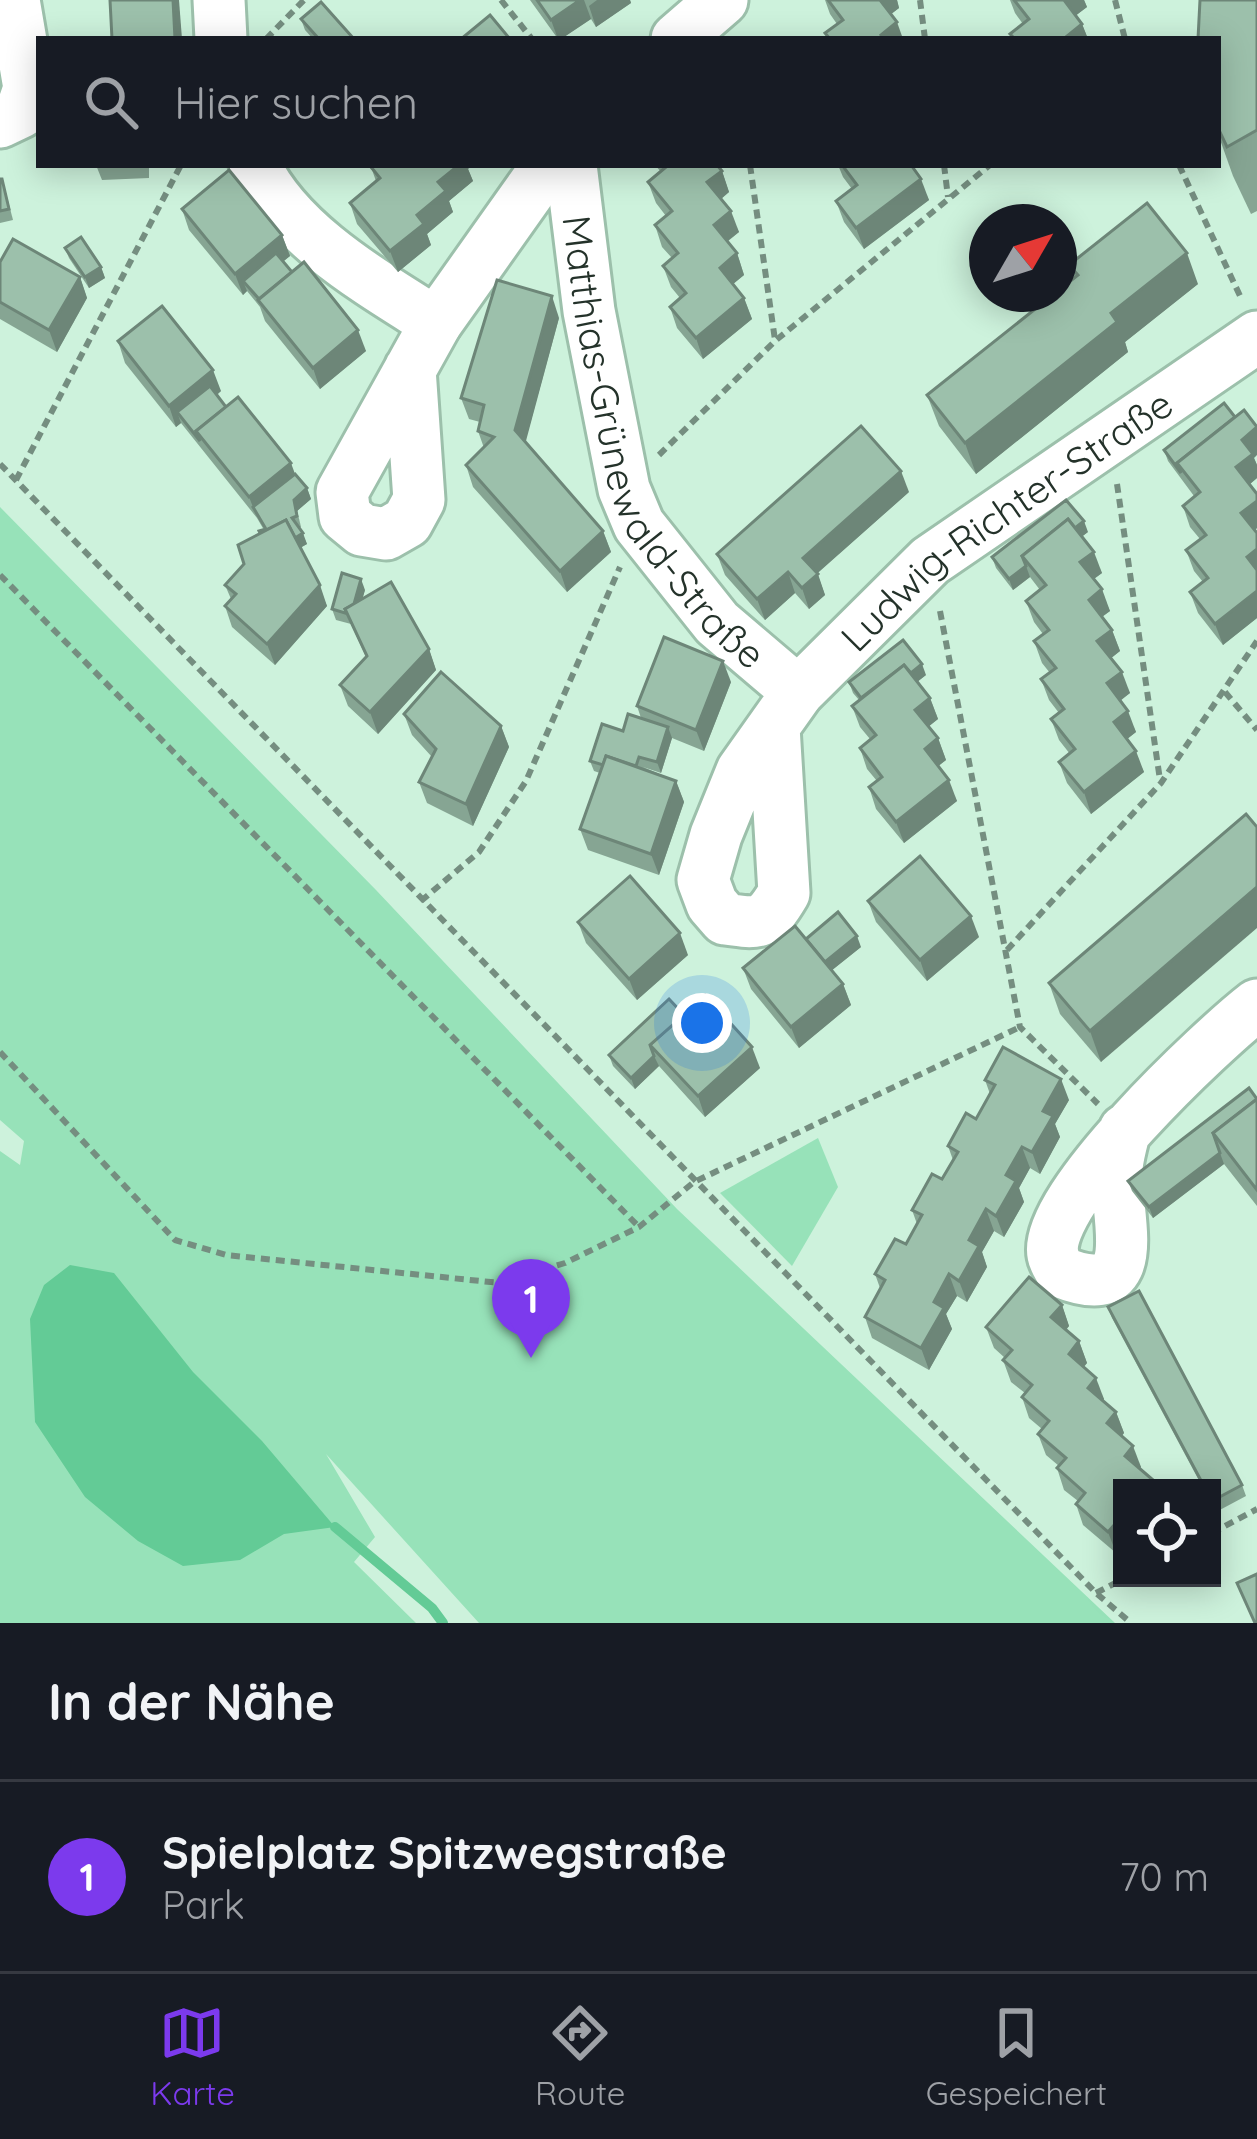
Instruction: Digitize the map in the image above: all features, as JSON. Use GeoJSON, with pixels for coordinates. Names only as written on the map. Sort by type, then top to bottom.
{"type":"FeatureCollection","features":[{"type":"Feature","properties":{"kind":"street"},"geometry":{"type":"LineString","coordinates":[[0,122],[21,112],[28,88],[14,0]]}},
{"type":"Feature","properties":{"kind":"street"},"geometry":{"type":"LineString","coordinates":[[219,0],[221,36]]}},
{"type":"Feature","properties":{"kind":"street"},"geometry":{"type":"LineString","coordinates":[[680,36],[722,0]]}},
{"type":"Feature","properties":{"kind":"street"},"geometry":{"type":"LineString","coordinates":[[257,168],[309,234],[436,323]]}},
{"type":"Feature","properties":{"kind":"street","name":"Matthias-Grünewald-Straße"},"geometry":{"type":"LineString","coordinates":[[410,369],[436,323],[546,168]]}},
{"type":"Feature","properties":{"kind":"street","name":"Matthias-Grünewald-Straße"},"geometry":{"type":"LineString","coordinates":[[571,168],[589,311],[632,507],[786,709]]}},
{"type":"Feature","properties":{"kind":"street","name":"Ludwig-Richter-Straße"},"geometry":{"type":"LineString","coordinates":[[786,709],[929,560],[1111,439],[1252,324]]}},
{"type":"Feature","properties":{"kind":"street"},"geometry":{"type":"LineString","coordinates":[[1125,1130],[1257,1005]]}},
{"type":"Feature","properties":{"kind":"path"},"geometry":{"type":"LineString","coordinates":[[269,36],[304,0]]}},
{"type":"Feature","properties":{"kind":"path"},"geometry":{"type":"LineString","coordinates":[[501,0],[530,36]]}},
{"type":"Feature","properties":{"kind":"path"},"geometry":{"type":"LineString","coordinates":[[920,0],[926,36]]}},
{"type":"Feature","properties":{"kind":"path"},"geometry":{"type":"LineString","coordinates":[[1115,0],[1124,36]]}},
{"type":"Feature","properties":{"kind":"path"},"geometry":{"type":"LineString","coordinates":[[16,480],[179,168]]}},
{"type":"Feature","properties":{"kind":"path"},"geometry":{"type":"LineString","coordinates":[[750,168],[775,341]]}},
{"type":"Feature","properties":{"kind":"path"},"geometry":{"type":"LineString","coordinates":[[944,168],[948,198]]}},
{"type":"Feature","properties":{"kind":"path"},"geometry":{"type":"LineString","coordinates":[[421,901],[479,852],[526,781],[632,507],[775,341],[986,168]]}},
{"type":"Feature","properties":{"kind":"path"},"geometry":{"type":"LineString","coordinates":[[1180,168],[1252,324]]}},
{"type":"Feature","properties":{"kind":"path"},"geometry":{"type":"LineString","coordinates":[[1111,439],[1161,783]]}},
{"type":"Feature","properties":{"kind":"path"},"geometry":{"type":"LineString","coordinates":[[0,464],[694,1182],[1096,1593],[1131,1623]]}},
{"type":"Feature","properties":{"kind":"path"},"geometry":{"type":"LineString","coordinates":[[929,560],[1020,1027],[1125,1130]]}},
{"type":"Feature","properties":{"kind":"path"},"geometry":{"type":"LineString","coordinates":[[0,575],[639,1227]]}},
{"type":"Feature","properties":{"kind":"path"},"geometry":{"type":"LineString","coordinates":[[1007,950],[1161,783],[1257,641]]}},
{"type":"Feature","properties":{"kind":"path"},"geometry":{"type":"LineString","coordinates":[[1225,692],[1257,730]]}},
{"type":"Feature","properties":{"kind":"path"},"geometry":{"type":"LineString","coordinates":[[0,1052],[175,1240],[226,1255],[500,1283],[565,1263],[639,1227],[694,1182],[1020,1027]]}},
{"type":"Feature","properties":{"kind":"path"},"geometry":{"type":"LineString","coordinates":[[1221,1528],[1257,1509]]}},
{"type":"Feature","properties":{"kind":"path"},"geometry":{"type":"LineString","coordinates":[[1096,1593],[1113,1584]]}},
{"type":"Feature","properties":{"kind":"shaded area"},"geometry":{"type":"Polygon","coordinates":[[[0,507],[376,890],[677,1209],[1115,1623],[479,1623],[326,1454],[375,1537],[354,1562],[416,1623],[0,1623],[0,1151],[20,1165],[24,1141],[0,1120],[0,507]]]}},
{"type":"Feature","properties":{"kind":"shaded area"},"geometry":{"type":"Polygon","coordinates":[[[818,1138],[838,1187],[792,1266],[720,1193],[818,1138]]]}},
{"type":"Feature","properties":{"kind":"shaded area"},"geometry":{"type":"Polygon","coordinates":[[[70,1265],[114,1273],[193,1372],[262,1441],[335,1527],[284,1534],[240,1560],[183,1566],[138,1541],[85,1497],[35,1422],[30,1319],[44,1285],[70,1265]]]}},
{"type":"Feature","properties":{"kind":"building"},"geometry":{"type":"Polygon","coordinates":[[[110,0],[173,0],[175,36],[112,36],[110,0]]]}},
{"type":"Feature","properties":{"kind":"building"},"geometry":{"type":"Polygon","coordinates":[[[537,0],[580,0],[551,20],[537,0]]]}},
{"type":"Feature","properties":{"kind":"building"},"geometry":{"type":"Polygon","coordinates":[[[828,0],[880,0],[897,22],[882,36],[828,36],[825,33],[843,20],[828,0]]]}},
{"type":"Feature","properties":{"kind":"building"},"geometry":{"type":"Polygon","coordinates":[[[1014,0],[1064,0],[1082,24],[1067,36],[1010,34],[1029,19],[1014,0]]]}},
{"type":"Feature","properties":{"kind":"building"},"geometry":{"type":"Polygon","coordinates":[[[1200,0],[1257,0],[1257,130],[1227,147],[1221,134],[1221,36],[1198,36],[1200,0]]]}},
{"type":"Feature","properties":{"kind":"building"},"geometry":{"type":"Polygon","coordinates":[[[321,2],[351,36],[316,36],[301,19],[321,2]]]}},
{"type":"Feature","properties":{"kind":"building"},"geometry":{"type":"Polygon","coordinates":[[[490,15],[508,36],[465,36],[490,15]]]}},
{"type":"Feature","properties":{"kind":"building"},"geometry":{"type":"Polygon","coordinates":[[[372,168],[455,168],[438,182],[446,191],[417,215],[424,224],[390,251],[350,203],[380,178],[372,168]]]}},
{"type":"Feature","properties":{"kind":"building"},"geometry":{"type":"Polygon","coordinates":[[[665,168],[722,171],[707,182],[731,211],[714,225],[737,253],[720,268],[744,298],[696,338],[670,307],[686,293],[663,266],[678,253],[655,225],[672,211],[648,182],[665,168]]]}},
{"type":"Feature","properties":{"kind":"building"},"geometry":{"type":"Polygon","coordinates":[[[844,168],[913,168],[921,179],[856,228],[836,201],[857,185],[844,168]]]}},
{"type":"Feature","properties":{"kind":"building"},"geometry":{"type":"Polygon","coordinates":[[[229,170],[282,235],[235,274],[182,209],[229,170]]]}},
{"type":"Feature","properties":{"kind":"building"},"geometry":{"type":"Polygon","coordinates":[[[0,179],[9,209],[0,211],[0,179]]]}},
{"type":"Feature","properties":{"kind":"building"},"geometry":{"type":"Polygon","coordinates":[[[1147,203],[1187,253],[1111,313],[1117,322],[965,443],[927,395],[1031,312],[1077,312],[1077,259],[1147,203]]]}},
{"type":"Feature","properties":{"kind":"building"},"geometry":{"type":"Polygon","coordinates":[[[81,237],[101,267],[85,277],[65,248],[81,237]]]}},
{"type":"Feature","properties":{"kind":"building"},"geometry":{"type":"Polygon","coordinates":[[[13,239],[80,277],[49,330],[0,302],[0,262],[13,239]]]}},
{"type":"Feature","properties":{"kind":"building"},"geometry":{"type":"Polygon","coordinates":[[[276,253],[292,272],[259,299],[243,281],[276,253]]]}},
{"type":"Feature","properties":{"kind":"building"},"geometry":{"type":"Polygon","coordinates":[[[304,262],[358,330],[313,368],[258,300],[304,262]]]}},
{"type":"Feature","properties":{"kind":"building"},"geometry":{"type":"Polygon","coordinates":[[[497,280],[552,296],[515,430],[603,531],[560,571],[466,465],[494,437],[478,431],[484,405],[461,398],[497,280]]]}},
{"type":"Feature","properties":{"kind":"building"},"geometry":{"type":"Polygon","coordinates":[[[162,306],[213,370],[169,406],[118,341],[162,306]]]}},
{"type":"Feature","properties":{"kind":"building"},"geometry":{"type":"Polygon","coordinates":[[[210,386],[226,407],[196,431],[200,441],[177,412],[210,386]]]}},
{"type":"Feature","properties":{"kind":"building"},"geometry":{"type":"Polygon","coordinates":[[[238,397],[291,463],[249,497],[196,431],[238,397]]]}},
{"type":"Feature","properties":{"kind":"building"},"geometry":{"type":"Polygon","coordinates":[[[1224,403],[1235,417],[1177,463],[1181,473],[1164,450],[1224,403]]]}},
{"type":"Feature","properties":{"kind":"building"},"geometry":{"type":"Polygon","coordinates":[[[1244,410],[1257,427],[1242,440],[1253,454],[1236,467],[1257,494],[1257,501],[1241,513],[1257,533],[1257,549],[1247,557],[1257,570],[1257,591],[1215,624],[1190,592],[1208,578],[1186,550],[1206,535],[1183,506],[1200,492],[1177,463],[1244,410]]]}},
{"type":"Feature","properties":{"kind":"building"},"geometry":{"type":"Polygon","coordinates":[[[861,426],[901,471],[803,558],[818,574],[802,588],[788,572],[757,599],[717,554],[861,426]]]}},
{"type":"Feature","properties":{"kind":"building"},"geometry":{"type":"Polygon","coordinates":[[[295,474],[307,488],[294,500],[297,516],[292,518],[303,533],[295,538],[286,520],[260,533],[266,529],[253,507],[295,474]]]}},
{"type":"Feature","properties":{"kind":"building"},"geometry":{"type":"Polygon","coordinates":[[[1066,500],[1084,521],[1075,528],[1068,519],[1022,556],[1026,566],[1009,579],[992,557],[1066,500]]]}},
{"type":"Feature","properties":{"kind":"building"},"geometry":{"type":"Polygon","coordinates":[[[1068,519],[1094,552],[1080,562],[1102,589],[1089,600],[1112,630],[1097,641],[1122,672],[1107,683],[1128,711],[1114,722],[1136,751],[1084,792],[1059,762],[1075,749],[1051,719],[1064,709],[1041,679],[1056,668],[1034,641],[1049,630],[1026,601],[1046,585],[1022,556],[1068,519]]]}},
{"type":"Feature","properties":{"kind":"building"},"geometry":{"type":"Polygon","coordinates":[[[286,520],[320,585],[267,644],[225,606],[236,594],[225,585],[244,564],[238,545],[286,520]]]}},
{"type":"Feature","properties":{"kind":"building"},"geometry":{"type":"Polygon","coordinates":[[[342,573],[361,579],[354,604],[345,609],[348,614],[332,609],[342,573]]]}},
{"type":"Feature","properties":{"kind":"building"},"geometry":{"type":"Polygon","coordinates":[[[391,582],[429,649],[370,712],[340,685],[367,656],[345,609],[391,582]]]}},
{"type":"Feature","properties":{"kind":"building"},"geometry":{"type":"Polygon","coordinates":[[[664,637],[723,661],[696,730],[637,706],[664,637]]]}},
{"type":"Feature","properties":{"kind":"building"},"geometry":{"type":"Polygon","coordinates":[[[903,640],[922,664],[911,673],[904,665],[861,698],[849,682],[903,640]]]}},
{"type":"Feature","properties":{"kind":"building"},"geometry":{"type":"Polygon","coordinates":[[[904,665],[930,698],[915,710],[938,738],[925,749],[949,780],[896,822],[869,787],[882,777],[860,748],[876,735],[852,706],[904,665]]]}},
{"type":"Feature","properties":{"kind":"building"},"geometry":{"type":"Polygon","coordinates":[[[441,672],[501,726],[466,804],[419,782],[436,749],[404,714],[441,672]]]}},
{"type":"Feature","properties":{"kind":"building"},"geometry":{"type":"Polygon","coordinates":[[[628,714],[668,727],[657,762],[639,757],[636,766],[606,756],[603,765],[590,761],[602,724],[623,731],[628,714]]]}},
{"type":"Feature","properties":{"kind":"building"},"geometry":{"type":"Polygon","coordinates":[[[606,756],[676,781],[651,854],[580,829],[606,756]]]}},
{"type":"Feature","properties":{"kind":"building"},"geometry":{"type":"Polygon","coordinates":[[[1246,814],[1257,827],[1257,887],[1090,1031],[1049,983],[1246,814]]]}},
{"type":"Feature","properties":{"kind":"building"},"geometry":{"type":"Polygon","coordinates":[[[920,856],[971,916],[920,960],[868,901],[920,856]]]}},
{"type":"Feature","properties":{"kind":"building"},"geometry":{"type":"Polygon","coordinates":[[[630,876],[680,933],[629,979],[578,922],[630,876]]]}},
{"type":"Feature","properties":{"kind":"building"},"geometry":{"type":"Polygon","coordinates":[[[838,912],[857,936],[825,962],[806,939],[838,912]]]}},
{"type":"Feature","properties":{"kind":"building"},"geometry":{"type":"Polygon","coordinates":[[[795,926],[843,984],[791,1027],[743,968],[795,926]]]}},
{"type":"Feature","properties":{"kind":"building"},"geometry":{"type":"Polygon","coordinates":[[[705,995],[752,1047],[698,1096],[650,1045],[705,995]]]}},
{"type":"Feature","properties":{"kind":"building"},"geometry":{"type":"Polygon","coordinates":[[[669,999],[684,1015],[650,1045],[654,1056],[631,1078],[609,1055],[669,999]]]}},
{"type":"Feature","properties":{"kind":"building"},"geometry":{"type":"Polygon","coordinates":[[[1003,1047],[1061,1079],[1043,1111],[1053,1116],[1032,1152],[1022,1147],[1006,1175],[1016,1181],[996,1216],[986,1209],[969,1240],[979,1246],[959,1281],[949,1274],[934,1302],[944,1308],[921,1348],[865,1317],[885,1280],[875,1274],[895,1239],[906,1244],[922,1215],[912,1210],[932,1174],[942,1179],[958,1152],[948,1146],[966,1113],[976,1119],[995,1085],[985,1080],[1003,1047]]]}},
{"type":"Feature","properties":{"kind":"building"},"geometry":{"type":"Polygon","coordinates":[[[1249,1088],[1257,1099],[1213,1133],[1220,1153],[1149,1207],[1128,1181],[1249,1088]]]}},
{"type":"Feature","properties":{"kind":"building"},"geometry":{"type":"Polygon","coordinates":[[[1257,1099],[1257,1190],[1213,1133],[1257,1099]]]}},
{"type":"Feature","properties":{"kind":"building"},"geometry":{"type":"Polygon","coordinates":[[[1029,1277],[1062,1305],[1051,1317],[1079,1341],[1069,1354],[1096,1378],[1088,1388],[1116,1412],[1107,1423],[1133,1446],[1125,1456],[1152,1479],[1113,1479],[1113,1526],[1108,1532],[1076,1504],[1085,1493],[1057,1468],[1066,1458],[1038,1434],[1049,1421],[1022,1397],[1032,1385],[1003,1360],[1012,1350],[986,1327],[1029,1277]]]}},
{"type":"Feature","properties":{"kind":"building"},"geometry":{"type":"Polygon","coordinates":[[[1139,1291],[1242,1485],[1221,1496],[1221,1479],[1200,1479],[1108,1307],[1139,1291]]]}},
{"type":"Feature","properties":{"kind":"building"},"geometry":{"type":"Polygon","coordinates":[[[1257,1574],[1257,1623],[1255,1623],[1237,1583],[1257,1574]]]}},
{"type":"Feature","properties":{"kind":"waterway"},"geometry":{"type":"LineString","coordinates":[[335,1527],[432,1608],[443,1623]]}},
{"type":"Feature","properties":{"kind":"place","name":"Spielplatz Spitzwegstraße"},"geometry":{"type":"Point","coordinates":[531,1358]}}]}
